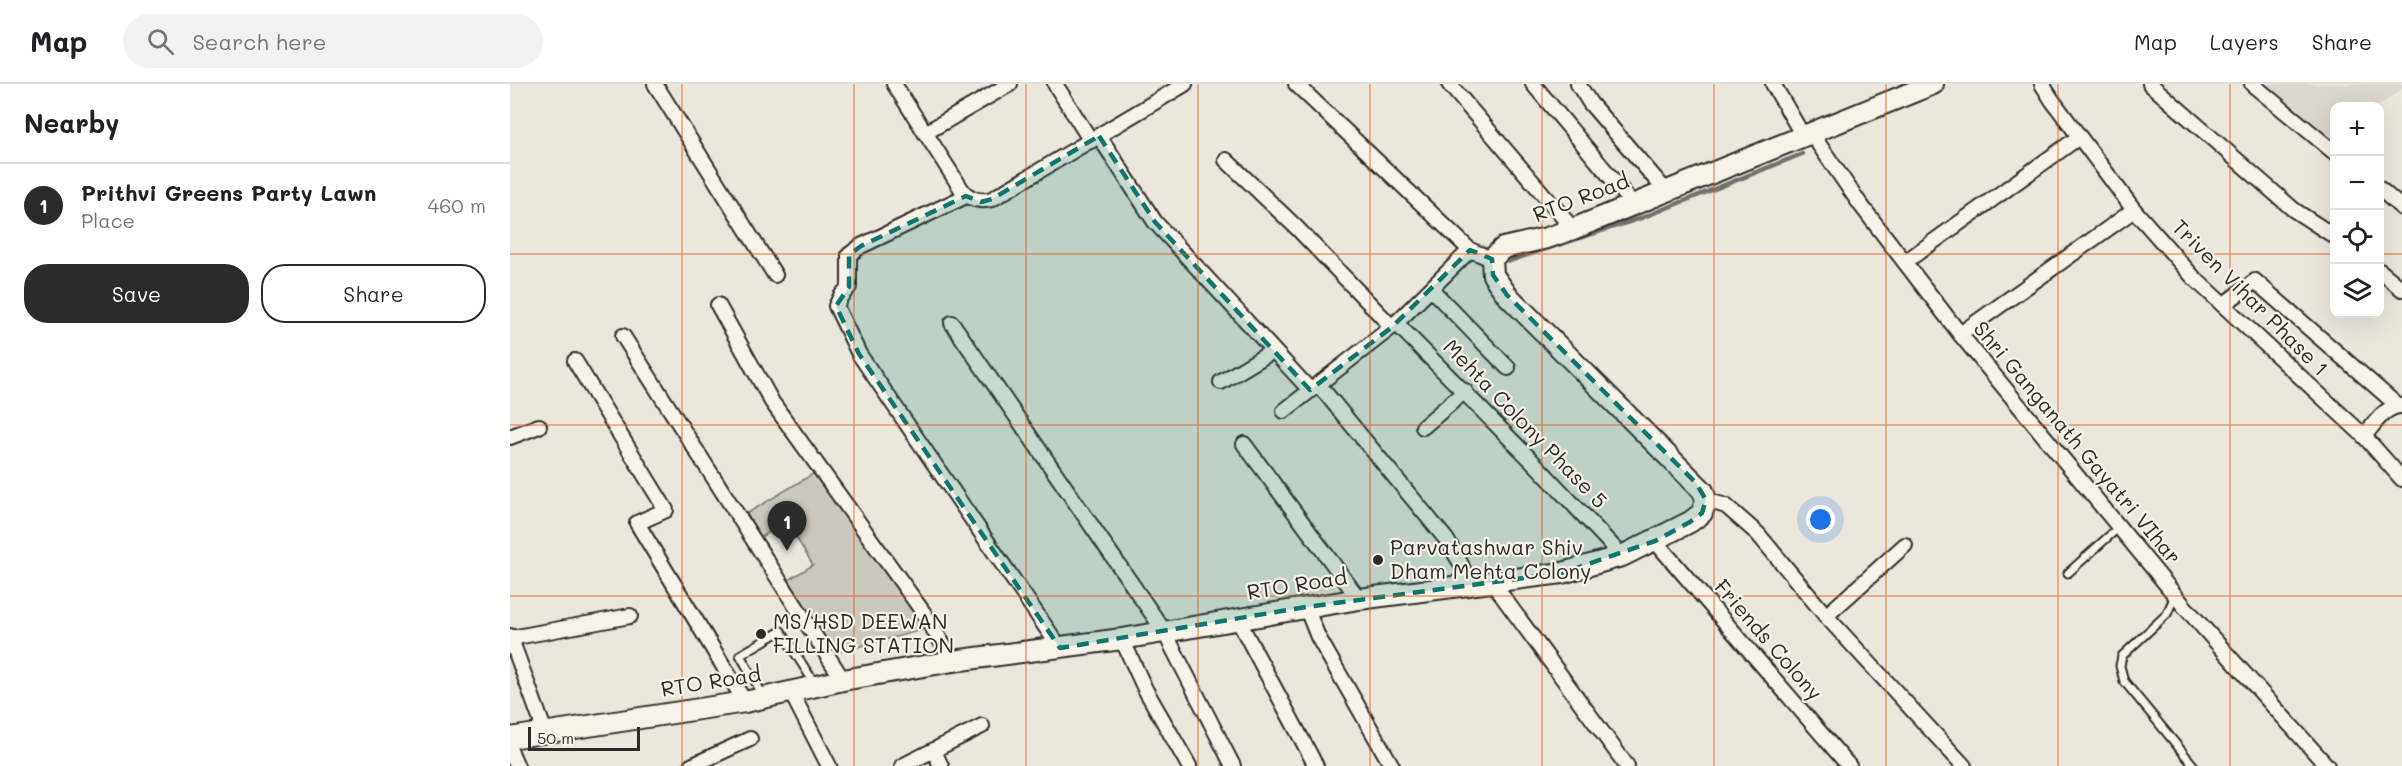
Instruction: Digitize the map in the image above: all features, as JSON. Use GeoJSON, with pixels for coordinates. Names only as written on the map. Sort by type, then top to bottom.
{"type":"FeatureCollection","features":[{"type":"Feature","properties":{"kind":"street"},"geometry":{"type":"LineString","coordinates":[[655,84],[775,275]]}},
{"type":"Feature","properties":{"kind":"street"},"geometry":{"type":"LineString","coordinates":[[894,84],[966,196],[981,202],[992,199],[1185,84]]}},
{"type":"Feature","properties":{"kind":"street"},"geometry":{"type":"LineString","coordinates":[[926,133],[1010,84]]}},
{"type":"Feature","properties":{"kind":"street"},"geometry":{"type":"LineString","coordinates":[[1055,84],[1155,222],[1273,351],[1314,387],[1446,539],[1459,560],[1470,585]]}},
{"type":"Feature","properties":{"kind":"street"},"geometry":{"type":"LineString","coordinates":[[1296,84],[1470,250],[1492,259],[1493,275],[1507,295],[1696,483],[1703,491],[1706,500],[1726,506],[1758,534],[1826,616],[1964,766]]}},
{"type":"Feature","properties":{"kind":"street"},"geometry":{"type":"LineString","coordinates":[[1449,84],[1574,229]]}},
{"type":"Feature","properties":{"kind":"street"},"geometry":{"type":"LineString","coordinates":[[1533,84],[1632,204]]}},
{"type":"Feature","properties":{"kind":"street"},"geometry":{"type":"LineString","coordinates":[[1578,84],[1590,103],[1666,191]]}},
{"type":"Feature","properties":{"kind":"street","name":"Shri Ganganath Gayatri VIhar"},"geometry":{"type":"LineString","coordinates":[[1773,84],[1807,134],[1960,334],[2175,595],[2327,766]]}},
{"type":"Feature","properties":{"kind":"street","name":"RTO Road"},"geometry":{"type":"LineString","coordinates":[[1492,259],[1503,248],[1574,229],[1933,84]]}},
{"type":"Feature","properties":{"kind":"street","name":"Triven Vihar Phase 1"},"geometry":{"type":"LineString","coordinates":[[2042,84],[2134,210],[2194,278],[2364,436],[2402,479]]}},
{"type":"Feature","properties":{"kind":"street"},"geometry":{"type":"LineString","coordinates":[[2151,84],[2294,210],[2330,233]]}},
{"type":"Feature","properties":{"kind":"street"},"geometry":{"type":"LineString","coordinates":[[2252,84],[2330,149]]}},
{"type":"Feature","properties":{"kind":"street"},"geometry":{"type":"LineString","coordinates":[[1905,262],[2079,137]]}},
{"type":"Feature","properties":{"kind":"street","name":"Mehta Colony Phase 5"},"geometry":{"type":"LineString","coordinates":[[1226,160],[1394,325],[1465,391],[1622,556]]}},
{"type":"Feature","properties":{"kind":"street"},"geometry":{"type":"LineString","coordinates":[[2384,193],[2402,208]]}},
{"type":"Feature","properties":{"kind":"street"},"geometry":{"type":"LineString","coordinates":[[966,196],[861,246],[849,255],[849,287],[836,306],[859,354],[1060,648]]}},
{"type":"Feature","properties":{"kind":"street"},"geometry":{"type":"LineString","coordinates":[[1960,334],[2134,210]]}},
{"type":"Feature","properties":{"kind":"street"},"geometry":{"type":"LineString","coordinates":[[1284,411],[1394,325],[1470,250]]}},
{"type":"Feature","properties":{"kind":"street"},"geometry":{"type":"LineString","coordinates":[[2384,275],[2402,289]]}},
{"type":"Feature","properties":{"kind":"street"},"geometry":{"type":"LineString","coordinates":[[2223,305],[2255,280],[2400,406]]}},
{"type":"Feature","properties":{"kind":"street"},"geometry":{"type":"LineString","coordinates":[[1431,289],[1508,368]]}},
{"type":"Feature","properties":{"kind":"street"},"geometry":{"type":"LineString","coordinates":[[718,305],[772,402],[916,602],[953,661]]}},
{"type":"Feature","properties":{"kind":"street"},"geometry":{"type":"LineString","coordinates":[[952,323],[1164,631],[1233,766]]}},
{"type":"Feature","properties":{"kind":"street"},"geometry":{"type":"LineString","coordinates":[[623,336],[843,680]]}},
{"type":"Feature","properties":{"kind":"street"},"geometry":{"type":"LineString","coordinates":[[1221,382],[1273,351]]}},
{"type":"Feature","properties":{"kind":"street"},"geometry":{"type":"LineString","coordinates":[[575,361],[666,510],[638,523],[745,702]]}},
{"type":"Feature","properties":{"kind":"street"},"geometry":{"type":"LineString","coordinates":[[1423,427],[1465,391]]}},
{"type":"Feature","properties":{"kind":"street"},"geometry":{"type":"LineString","coordinates":[[2364,436],[2387,410],[2400,406]]}},
{"type":"Feature","properties":{"kind":"street"},"geometry":{"type":"LineString","coordinates":[[510,437],[539,426]]}},
{"type":"Feature","properties":{"kind":"street"},"geometry":{"type":"LineString","coordinates":[[1244,444],[1359,599]]}},
{"type":"Feature","properties":{"kind":"street","name":"RTO Road"},"geometry":{"type":"LineString","coordinates":[[510,738],[745,702],[843,680],[953,661],[1122,639],[1359,599],[1562,573],[1622,556],[1654,541],[1702,513],[1706,500]]}},
{"type":"Feature","properties":{"kind":"street","name":"Friends Colony"},"geometry":{"type":"LineString","coordinates":[[1654,541],[1849,766]]}},
{"type":"Feature","properties":{"kind":"street"},"geometry":{"type":"LineString","coordinates":[[1826,616],[1905,545]]}},
{"type":"Feature","properties":{"kind":"street"},"geometry":{"type":"LineString","coordinates":[[1492,582],[1627,766]]}},
{"type":"Feature","properties":{"kind":"street"},"geometry":{"type":"LineString","coordinates":[[1306,607],[1318,637],[1392,766]]}},
{"type":"Feature","properties":{"kind":"street"},"geometry":{"type":"LineString","coordinates":[[544,732],[510,637],[630,616]]}},
{"type":"Feature","properties":{"kind":"street"},"geometry":{"type":"LineString","coordinates":[[1238,618],[1316,766]]}},
{"type":"Feature","properties":{"kind":"street"},"geometry":{"type":"LineString","coordinates":[[1122,639],[1145,689],[1188,766]]}},
{"type":"Feature","properties":{"kind":"street"},"geometry":{"type":"LineString","coordinates":[[791,692],[829,766]]}},
{"type":"Feature","properties":{"kind":"street"},"geometry":{"type":"LineString","coordinates":[[902,766],[982,726]]}},
{"type":"Feature","properties":{"kind":"street"},"geometry":{"type":"LineString","coordinates":[[691,766],[750,739]]}},
{"type":"Feature","properties":{"kind":"street"},"geometry":{"type":"LineString","coordinates":[[510,750],[517,766]]}},
{"type":"Feature","properties":{"kind":"street"},"geometry":{"type":"LineString","coordinates":[[933,751],[941,766]]}},
{"type":"Feature","properties":{"kind":"lane"},"geometry":{"type":"LineString","coordinates":[[2068,573],[2119,527]]}},
{"type":"Feature","properties":{"kind":"lane"},"geometry":{"type":"LineString","coordinates":[[2175,595],[2167,614],[2122,656],[2120,666],[2124,681],[2194,766]]}},
{"type":"Feature","properties":{"kind":"lane"},"geometry":{"type":"LineString","coordinates":[[765,698],[740,655],[781,631],[817,686]]}},
{"type":"Feature","properties":{"kind":"highlighted area"},"geometry":{"type":"Polygon","coordinates":[[[1099,136],[1155,222],[1310,390],[1392,327],[1470,250],[1492,259],[1493,275],[1507,295],[1696,483],[1706,500],[1702,513],[1655,541],[1562,573],[1306,607],[1060,648],[859,354],[836,306],[849,287],[849,255],[861,246],[966,196],[981,202],[992,199],[1099,136]]]}},
{"type":"Feature","properties":{"kind":"shaded area"},"geometry":{"type":"Polygon","coordinates":[[[2263,84],[2402,84],[2402,89],[2384,102],[2330,102],[2330,142],[2263,84]]]}},
{"type":"Feature","properties":{"kind":"shaded area"},"geometry":{"type":"Polygon","coordinates":[[[816,472],[926,629],[835,653],[788,580],[813,565],[787,522],[761,537],[746,514],[816,472]]]}},
{"type":"Feature","properties":{"kind":"waterway"},"geometry":{"type":"LineString","coordinates":[[1509,261],[1644,217],[1802,154]]}},
{"type":"Feature","properties":{"kind":"place","name":"Prithvi Greens Party Lawn"},"geometry":{"type":"Point","coordinates":[787,551]}},
{"type":"Feature","properties":{"kind":"place","name":"Parvatashwar Shiv Dham Mehta Colony"},"geometry":{"type":"Point","coordinates":[1378,560]}},
{"type":"Feature","properties":{"kind":"place","name":"MS/HSD DEEWAN FILLING STATION"},"geometry":{"type":"Point","coordinates":[761,634]}}]}
